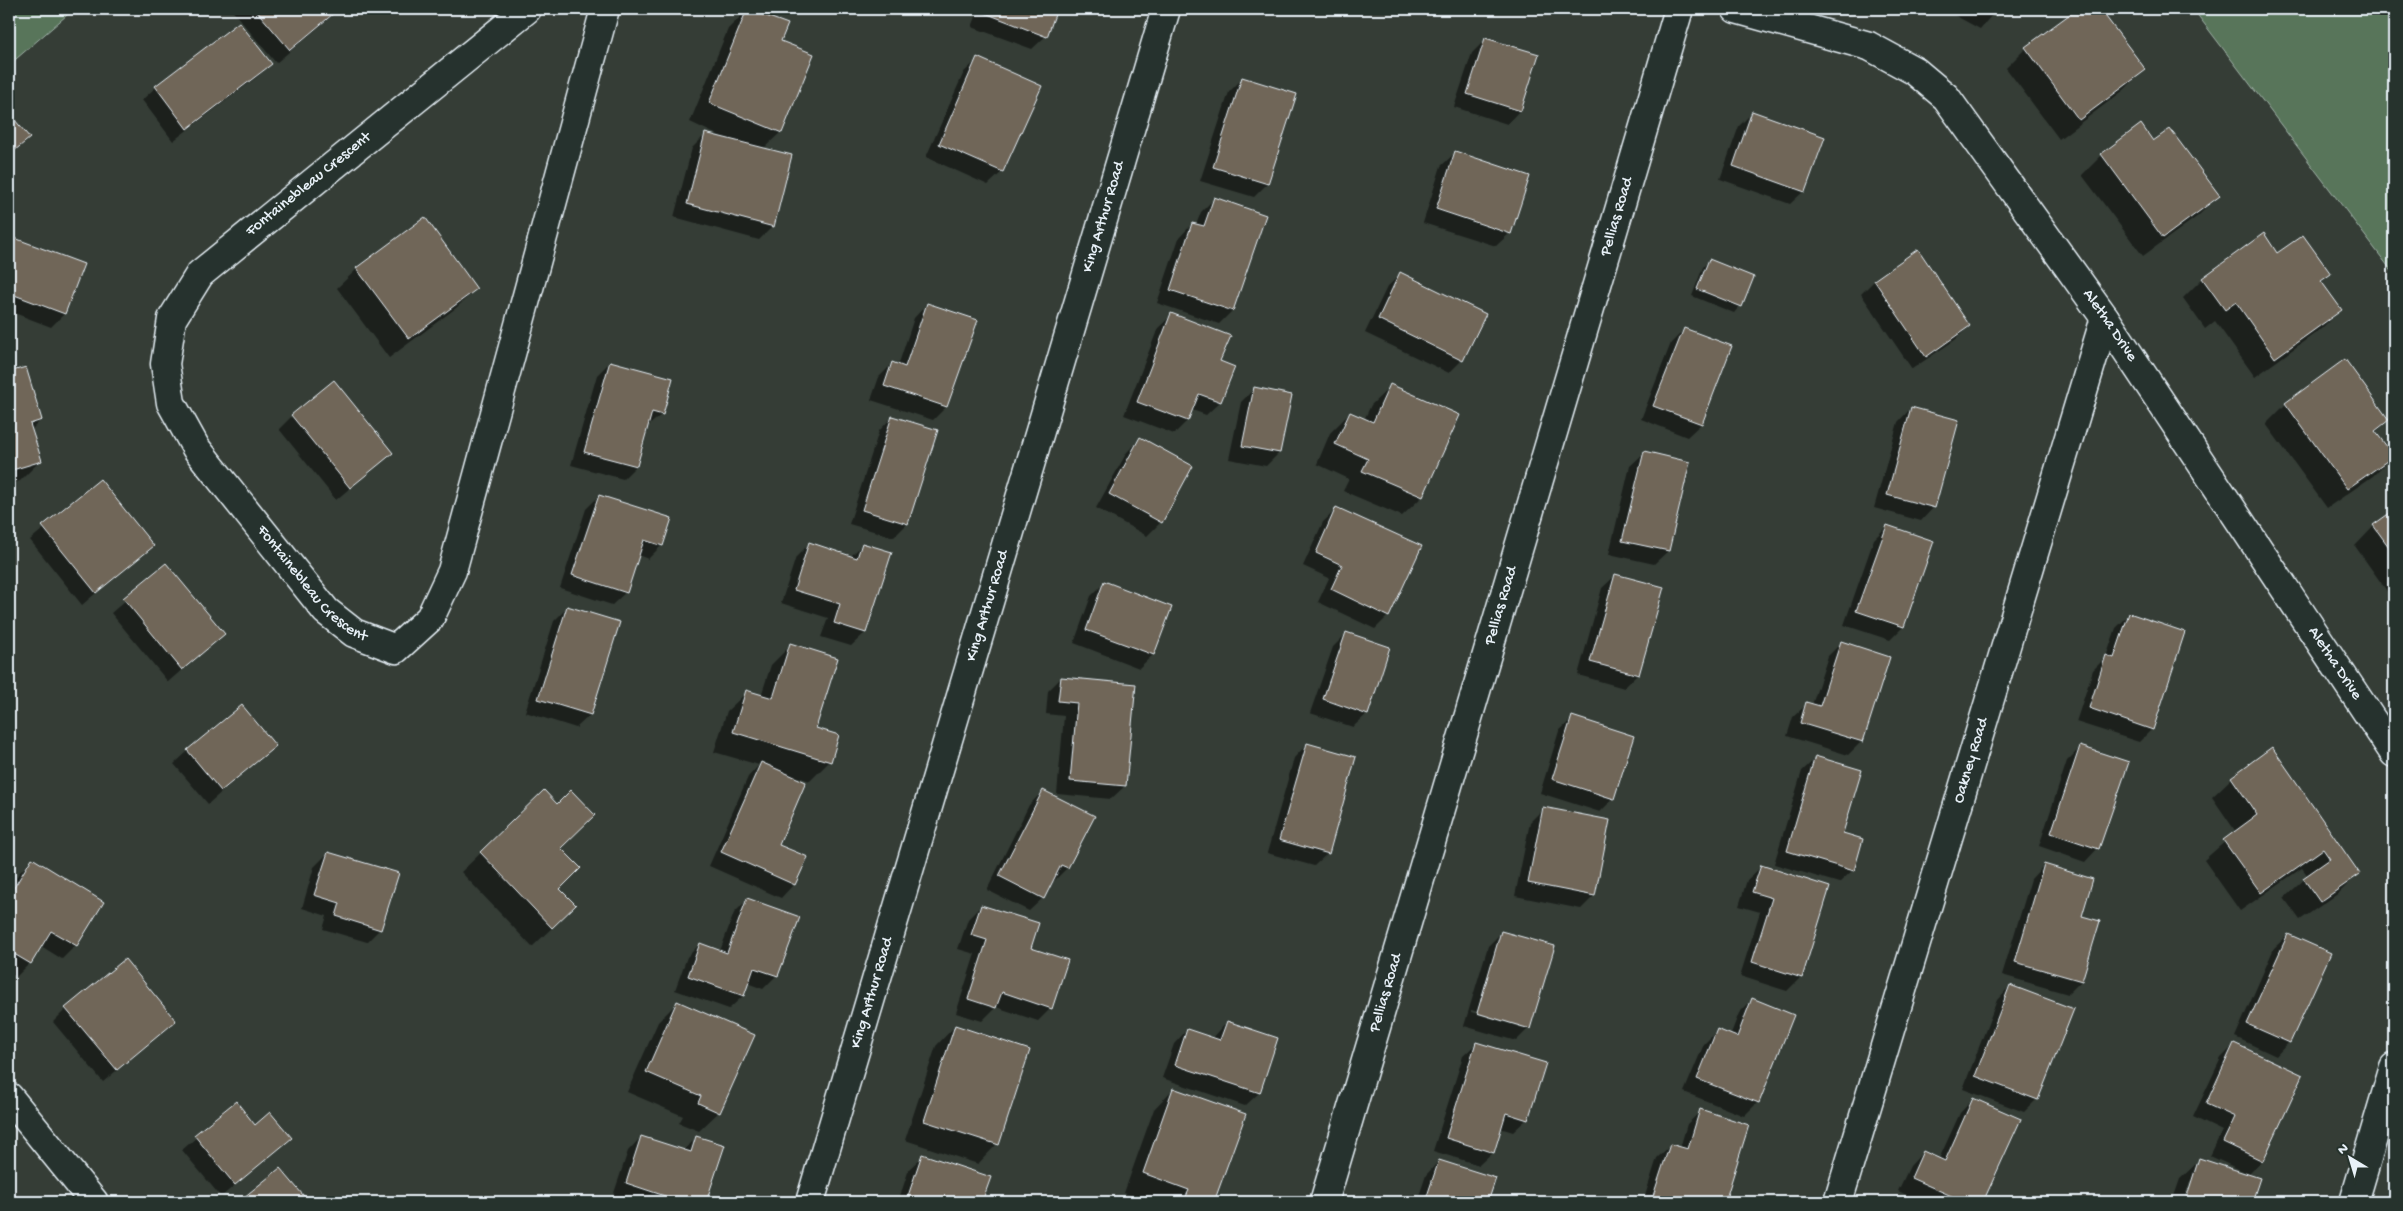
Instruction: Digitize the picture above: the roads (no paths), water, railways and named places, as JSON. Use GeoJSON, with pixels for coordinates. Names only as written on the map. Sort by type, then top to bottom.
{"type":"FeatureCollection","features":[{"type":"Feature","properties":{"kind":"street","name":"Fontainebleau Crescent"},"geometry":{"type":"LineString","coordinates":[[527,9],[200,274],[172,319],[165,364],[172,403],[196,448],[326,611],[354,633],[396,649],[430,618],[452,571],[605,9]]}},
{"type":"Feature","properties":{"kind":"street","name":"King Arthur Road"},"geometry":{"type":"LineString","coordinates":[[810,1202],[1166,9]]}},
{"type":"Feature","properties":{"kind":"street","name":"Pellias Road"},"geometry":{"type":"LineString","coordinates":[[1324,1202],[1679,9]]}},
{"type":"Feature","properties":{"kind":"street","name":"Aletha Drive"},"geometry":{"type":"LineString","coordinates":[[1736,9],[1869,46],[1915,71],[1946,97],[2105,318],[2394,753]]}},
{"type":"Feature","properties":{"kind":"street","name":"Oakney Road"},"geometry":{"type":"LineString","coordinates":[[1838,1202],[2105,318]]}},
{"type":"Feature","properties":{"kind":"street"},"geometry":{"type":"LineString","coordinates":[[2354,1202],[2394,1067]]}},
{"type":"Feature","properties":{"kind":"street"},"geometry":{"type":"LineString","coordinates":[[9,1097],[94,1202]]}}]}
